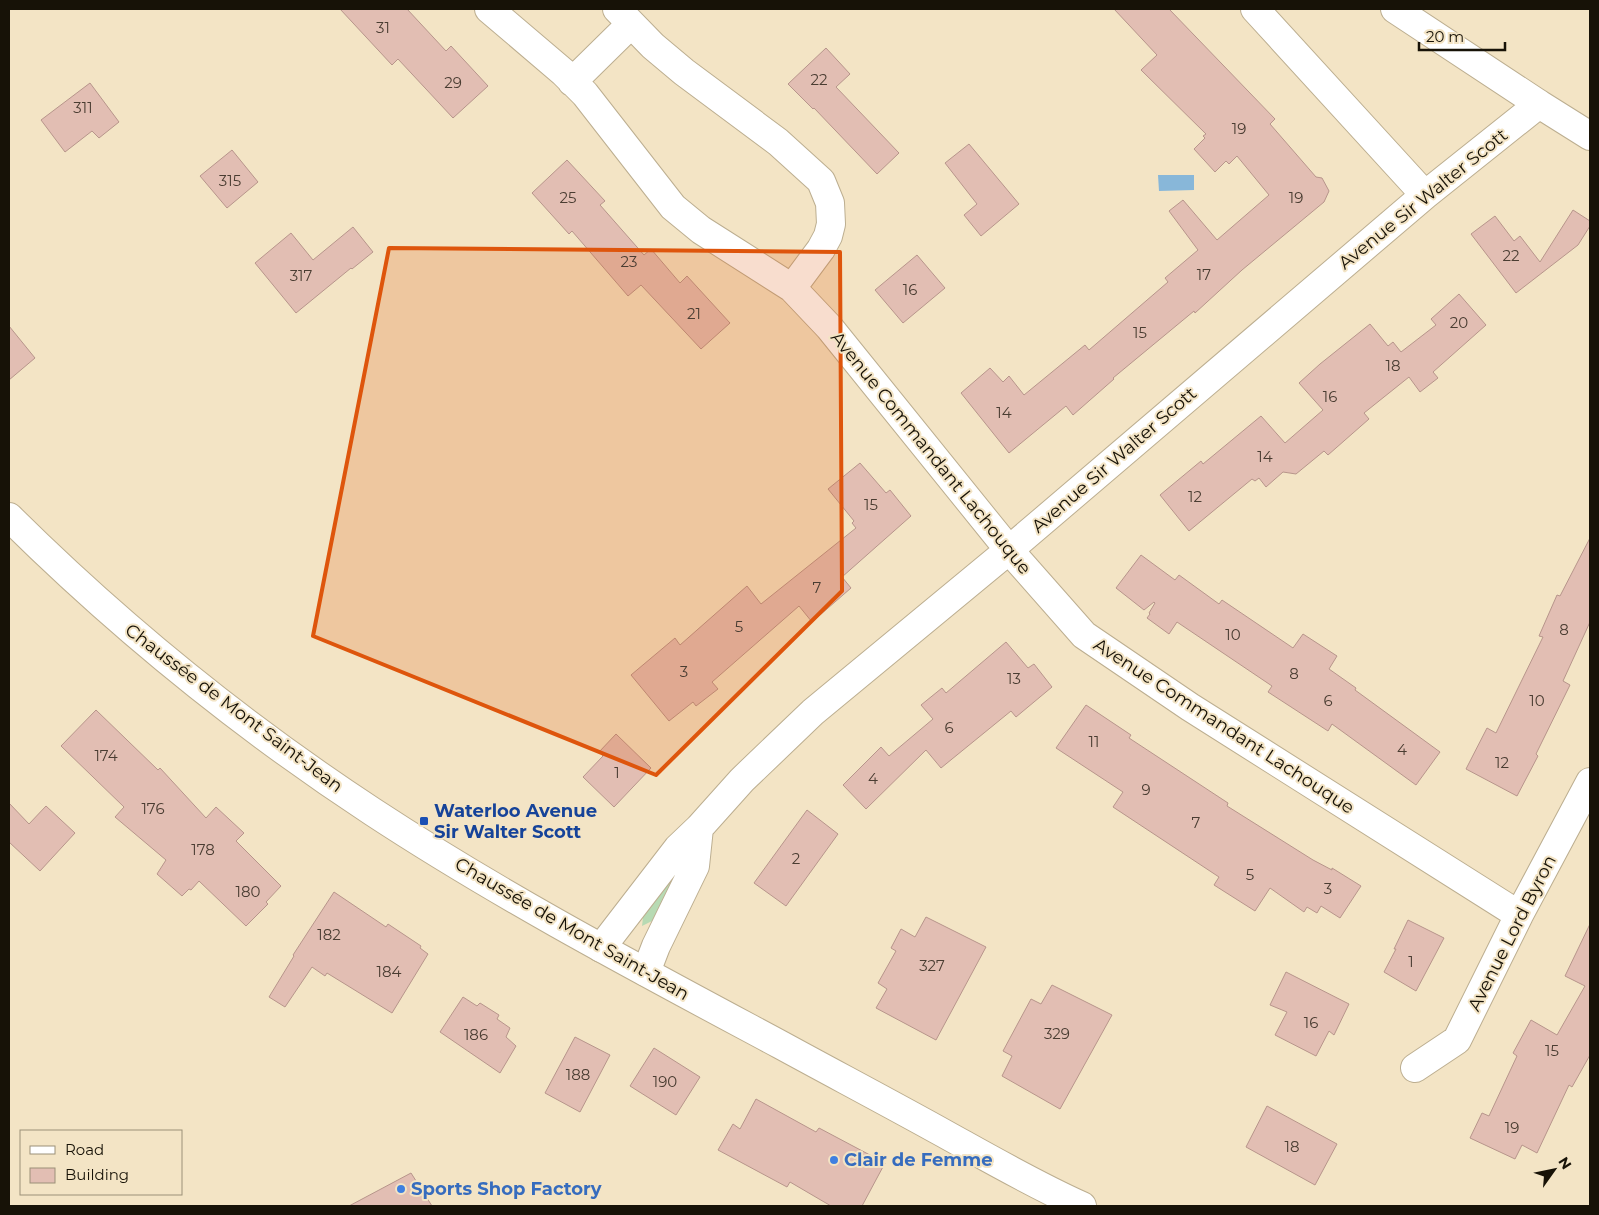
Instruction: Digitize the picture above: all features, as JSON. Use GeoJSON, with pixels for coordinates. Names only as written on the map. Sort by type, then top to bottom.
{"type":"FeatureCollection","features":[{"type":"Feature","properties":{"kind":"street","name":"Avenue Commandant Lachouque"},"geometry":{"type":"LineString","coordinates":[[489,9],[563,72],[593,104],[673,207],[701,230],[792,288],[836,335],[1009,550],[1084,635],[1190,707],[1519,915]]}},
{"type":"Feature","properties":{"kind":"street"},"geometry":{"type":"LineString","coordinates":[[1256,9],[1425,195]]}},
{"type":"Feature","properties":{"kind":"street"},"geometry":{"type":"LineString","coordinates":[[1395,9],[1590,136]]}},
{"type":"Feature","properties":{"kind":"street"},"geometry":{"type":"LineString","coordinates":[[572,82],[624,16],[653,46],[684,72],[778,142],[821,182],[830,203],[831,224],[828,236],[821,249],[792,288]]}},
{"type":"Feature","properties":{"kind":"street","name":"Avenue Sir Walter Scott"},"geometry":{"type":"LineString","coordinates":[[601,948],[678,848],[699,828],[742,780],[813,712],[1009,550],[1425,195],[1539,104]]}},
{"type":"Feature","properties":{"kind":"street","name":"Chaussée de Mont Saint-Jean"},"geometry":{"type":"LineString","coordinates":[[9,518],[52,560],[179,671],[277,746],[382,818],[601,948],[1082,1206]]}},
{"type":"Feature","properties":{"kind":"street","name":"Avenue Lord Byron"},"geometry":{"type":"LineString","coordinates":[[1415,1068],[1457,1040],[1519,915],[1590,782]]}},
{"type":"Feature","properties":{"kind":"street"},"geometry":{"type":"LineString","coordinates":[[646,972],[656,946],[694,866],[699,828]]}},
{"type":"Feature","properties":{"kind":"highlighted area"},"geometry":{"type":"Polygon","coordinates":[[[389,248],[840,252],[842,591],[656,775],[313,636],[389,248]]]}},
{"type":"Feature","properties":{"kind":"green space"},"geometry":{"type":"Polygon","coordinates":[[[686,855],[656,919],[642,926],[644,909],[686,855]]]}},
{"type":"Feature","properties":{"kind":"water"},"geometry":{"type":"Polygon","coordinates":[[[1158,175],[1194,175],[1194,190],[1159,191],[1158,175]]]}},
{"type":"Feature","properties":{"kind":"building"},"geometry":{"type":"Polygon","coordinates":[[[340,9],[407,9],[446,51],[451,46],[488,86],[453,118],[398,59],[392,65],[340,9]]]}},
{"type":"Feature","properties":{"kind":"building"},"geometry":{"type":"Polygon","coordinates":[[[1114,9],[1169,9],[1275,119],[1270,124],[1316,177],[1322,178],[1329,191],[1324,202],[1242,270],[1195,313],[1194,311],[1113,378],[1073,415],[1066,406],[1009,453],[961,393],[990,368],[1003,382],[1009,376],[1024,395],[1085,345],[1089,350],[1168,282],[1165,278],[1198,250],[1169,211],[1183,200],[1217,240],[1269,195],[1237,156],[1229,164],[1226,161],[1215,172],[1194,149],[1205,138],[1203,136],[1206,134],[1141,70],[1157,55],[1114,9]]]}},
{"type":"Feature","properties":{"kind":"building"},"geometry":{"type":"Polygon","coordinates":[[[826,48],[850,74],[836,87],[899,153],[877,174],[814,108],[788,84],[826,48]]]}},
{"type":"Feature","properties":{"kind":"building"},"geometry":{"type":"Polygon","coordinates":[[[90,83],[119,122],[99,138],[92,131],[65,152],[41,120],[90,83]]]}},
{"type":"Feature","properties":{"kind":"building"},"geometry":{"type":"Polygon","coordinates":[[[969,144],[1019,204],[981,236],[964,215],[977,204],[945,163],[969,144]]]}},
{"type":"Feature","properties":{"kind":"building"},"geometry":{"type":"Polygon","coordinates":[[[232,150],[258,182],[227,208],[200,176],[232,150]]]}},
{"type":"Feature","properties":{"kind":"building"},"geometry":{"type":"Polygon","coordinates":[[[567,160],[605,201],[600,205],[644,255],[651,249],[680,283],[687,276],[730,323],[701,349],[641,285],[628,296],[572,231],[569,234],[532,193],[567,160]]]}},
{"type":"Feature","properties":{"kind":"building"},"geometry":{"type":"Polygon","coordinates":[[[1573,210],[1590,221],[1590,226],[1578,245],[1516,293],[1471,234],[1495,216],[1514,241],[1520,236],[1540,262],[1573,210]]]}},
{"type":"Feature","properties":{"kind":"building"},"geometry":{"type":"Polygon","coordinates":[[[353,227],[373,252],[296,313],[255,263],[291,233],[313,260],[353,227]]]}},
{"type":"Feature","properties":{"kind":"building"},"geometry":{"type":"Polygon","coordinates":[[[917,255],[945,288],[903,323],[875,290],[917,255]]]}},
{"type":"Feature","properties":{"kind":"building"},"geometry":{"type":"Polygon","coordinates":[[[1459,294],[1486,325],[1433,372],[1438,378],[1420,392],[1409,377],[1364,413],[1369,419],[1328,455],[1324,451],[1296,474],[1283,472],[1266,487],[1259,478],[1255,481],[1252,479],[1189,531],[1160,495],[1201,461],[1203,464],[1261,416],[1285,443],[1323,410],[1299,383],[1320,364],[1370,324],[1388,346],[1393,342],[1401,352],[1436,325],[1431,319],[1459,294]]]}},
{"type":"Feature","properties":{"kind":"building"},"geometry":{"type":"Polygon","coordinates":[[[9,326],[35,358],[9,380],[9,326]]]}},
{"type":"Feature","properties":{"kind":"building"},"geometry":{"type":"Polygon","coordinates":[[[860,463],[886,493],[890,490],[911,516],[842,577],[851,588],[812,622],[799,606],[712,682],[718,689],[696,706],[693,702],[669,721],[631,675],[675,638],[680,645],[747,586],[761,604],[856,528],[852,523],[854,521],[828,489],[860,463]]]}},
{"type":"Feature","properties":{"kind":"building"},"geometry":{"type":"Polygon","coordinates":[[[1590,538],[1590,622],[1563,681],[1570,685],[1536,754],[1538,756],[1517,796],[1466,769],[1487,728],[1496,733],[1543,637],[1539,636],[1557,595],[1560,596],[1590,538]]]}},
{"type":"Feature","properties":{"kind":"building"},"geometry":{"type":"Polygon","coordinates":[[[1141,555],[1175,580],[1179,575],[1219,604],[1222,600],[1293,648],[1303,634],[1337,656],[1329,669],[1440,752],[1416,785],[1332,724],[1328,731],[1268,692],[1272,686],[1177,622],[1169,634],[1147,618],[1154,602],[1144,610],[1116,588],[1141,555]]]}},
{"type":"Feature","properties":{"kind":"building"},"geometry":{"type":"Polygon","coordinates":[[[1006,642],[1028,668],[1034,664],[1052,687],[1016,717],[1011,711],[941,768],[926,750],[866,809],[843,785],[881,747],[889,756],[933,719],[921,705],[942,688],[946,693],[1006,642]]]}},
{"type":"Feature","properties":{"kind":"building"},"geometry":{"type":"Polygon","coordinates":[[[1086,705],[1131,735],[1129,738],[1228,803],[1227,806],[1313,860],[1332,870],[1332,868],[1361,886],[1340,918],[1321,906],[1317,913],[1307,907],[1304,912],[1270,888],[1255,911],[1214,885],[1219,877],[1113,807],[1123,792],[1056,748],[1086,705]]]}},
{"type":"Feature","properties":{"kind":"building"},"geometry":{"type":"Polygon","coordinates":[[[96,710],[158,770],[160,768],[206,818],[216,807],[244,833],[236,841],[281,886],[266,902],[268,904],[246,926],[199,881],[182,896],[157,874],[166,860],[115,817],[124,807],[61,746],[96,710]]]}},
{"type":"Feature","properties":{"kind":"building"},"geometry":{"type":"Polygon","coordinates":[[[616,734],[651,768],[614,807],[583,777],[603,756],[599,752],[616,734]]]}},
{"type":"Feature","properties":{"kind":"building"},"geometry":{"type":"Polygon","coordinates":[[[9,803],[29,824],[46,806],[75,833],[40,871],[9,842],[9,803]]]}},
{"type":"Feature","properties":{"kind":"building"},"geometry":{"type":"Polygon","coordinates":[[[807,810],[838,834],[786,906],[754,883],[807,810]]]}},
{"type":"Feature","properties":{"kind":"building"},"geometry":{"type":"Polygon","coordinates":[[[334,892],[386,927],[388,924],[421,946],[420,948],[428,954],[392,1013],[327,973],[325,976],[312,967],[285,1007],[269,997],[293,955],[334,892]]]}},
{"type":"Feature","properties":{"kind":"building"},"geometry":{"type":"Polygon","coordinates":[[[926,917],[986,947],[936,1040],[876,1008],[887,989],[878,983],[896,951],[891,948],[901,929],[915,937],[926,917]]]}},
{"type":"Feature","properties":{"kind":"building"},"geometry":{"type":"Polygon","coordinates":[[[1408,920],[1444,938],[1416,991],[1384,972],[1408,920]]]}},
{"type":"Feature","properties":{"kind":"building"},"geometry":{"type":"Polygon","coordinates":[[[1590,924],[1590,1055],[1572,1087],[1569,1085],[1537,1153],[1522,1145],[1515,1159],[1470,1138],[1482,1113],[1489,1116],[1517,1056],[1513,1053],[1531,1020],[1557,1035],[1585,986],[1565,976],[1590,924]]]}},
{"type":"Feature","properties":{"kind":"building"},"geometry":{"type":"Polygon","coordinates":[[[1286,972],[1349,1004],[1334,1035],[1329,1031],[1316,1056],[1275,1035],[1287,1012],[1270,1005],[1286,972]]]}},
{"type":"Feature","properties":{"kind":"building"},"geometry":{"type":"Polygon","coordinates":[[[1052,985],[1112,1015],[1060,1109],[1002,1076],[1012,1056],[1003,1051],[1031,999],[1041,1004],[1052,985]]]}},
{"type":"Feature","properties":{"kind":"building"},"geometry":{"type":"Polygon","coordinates":[[[463,997],[477,1006],[480,1003],[499,1015],[497,1019],[510,1028],[506,1037],[516,1046],[500,1073],[440,1032],[463,997]]]}},
{"type":"Feature","properties":{"kind":"building"},"geometry":{"type":"Polygon","coordinates":[[[575,1037],[610,1055],[580,1112],[545,1093],[575,1037]]]}},
{"type":"Feature","properties":{"kind":"building"},"geometry":{"type":"Polygon","coordinates":[[[654,1048],[700,1077],[676,1115],[630,1086],[654,1048]]]}},
{"type":"Feature","properties":{"kind":"building"},"geometry":{"type":"Polygon","coordinates":[[[756,1099],[816,1132],[819,1128],[885,1163],[862,1206],[831,1206],[790,1182],[787,1187],[718,1150],[733,1124],[740,1129],[756,1099]]]}},
{"type":"Feature","properties":{"kind":"building"},"geometry":{"type":"Polygon","coordinates":[[[1267,1106],[1337,1144],[1315,1185],[1246,1147],[1267,1106]]]}},
{"type":"Feature","properties":{"kind":"building","name":"Sports Shop Factory"},"geometry":{"type":"Polygon","coordinates":[[[411,1173],[432,1206],[349,1206],[411,1173]]]}},
{"type":"Feature","properties":{"kind":"place","name":"Waterloo Avenue Sir Walter Scott"},"geometry":{"type":"Point","coordinates":[424,821]}},
{"type":"Feature","properties":{"kind":"place","name":"Clair de Femme"},"geometry":{"type":"Point","coordinates":[834,1160]}},
{"type":"Feature","properties":{"kind":"place","name":"Sports Shop Factory"},"geometry":{"type":"Point","coordinates":[401,1189]}}]}
